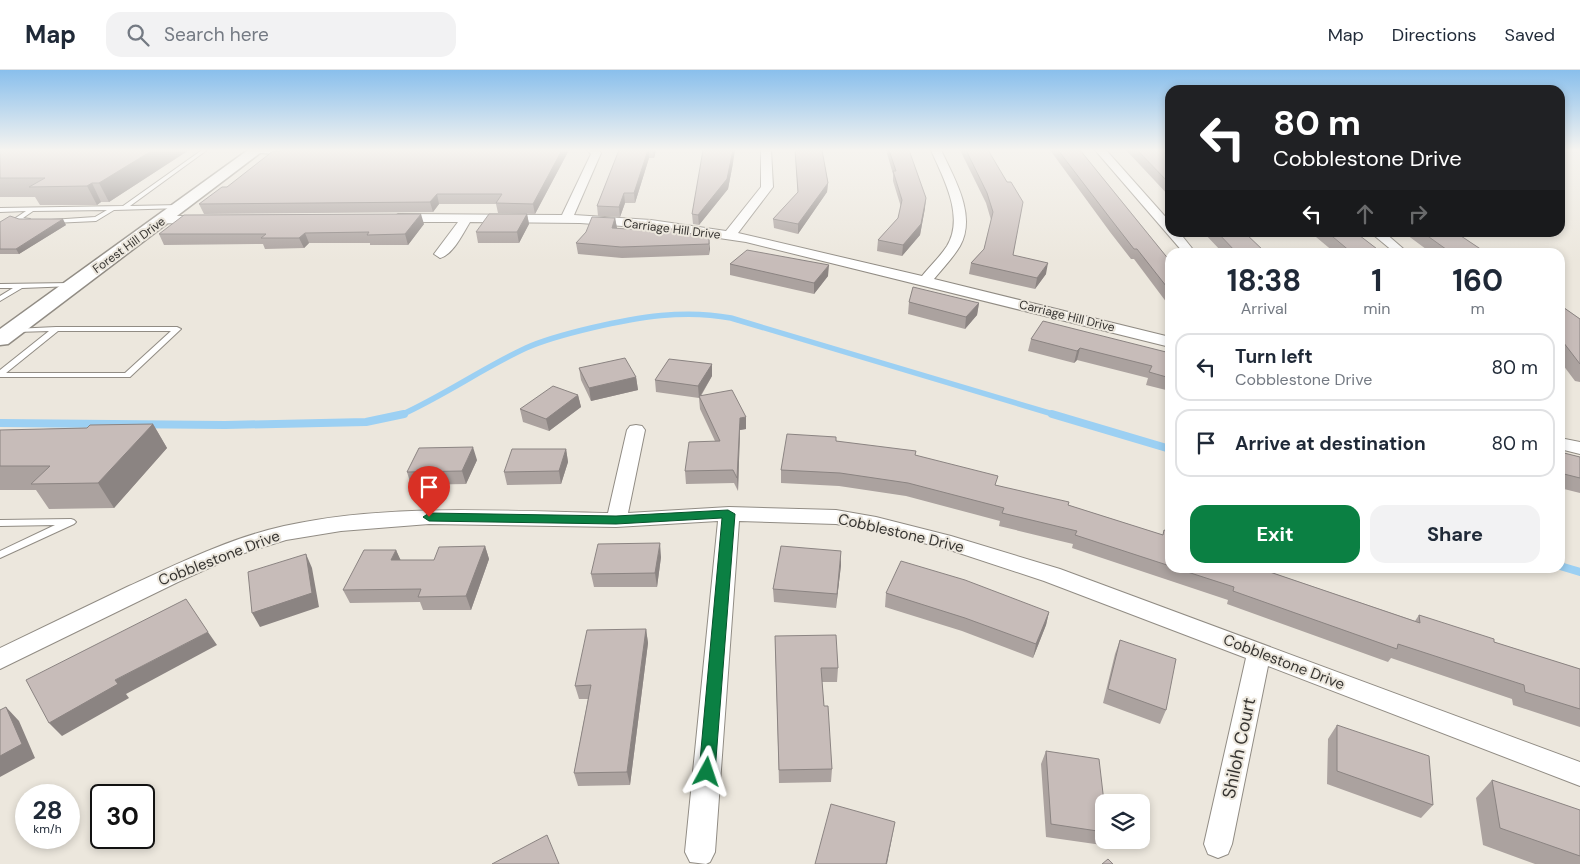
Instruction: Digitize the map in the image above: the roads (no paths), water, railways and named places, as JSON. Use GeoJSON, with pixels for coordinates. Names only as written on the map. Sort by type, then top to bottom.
{"type":"FeatureCollection","features":[{"type":"Feature","properties":{"kind":"main road","name":"Forest Hill Drive"},"geometry":{"type":"LineString","coordinates":[[6,335],[207,187]]}},
{"type":"Feature","properties":{"kind":"street"},"geometry":{"type":"LineString","coordinates":[[566,219],[581,187]]}},
{"type":"Feature","properties":{"kind":"street"},"geometry":{"type":"LineString","coordinates":[[729,236],[767,187]]}},
{"type":"Feature","properties":{"kind":"street"},"geometry":{"type":"LineString","coordinates":[[925,281],[954,245],[960,232],[959,214],[951,187]]}},
{"type":"Feature","properties":{"kind":"street"},"geometry":{"type":"LineString","coordinates":[[1132,187],[1165,224]]}},
{"type":"Feature","properties":{"kind":"street","name":"Carriage Hill Drive"},"geometry":{"type":"LineString","coordinates":[[387,218],[566,219],[651,224],[729,236],[925,281],[1165,341]]}},
{"type":"Feature","properties":{"kind":"street"},"geometry":{"type":"LineString","coordinates":[[440,254],[456,235],[466,218]]}},
{"type":"Feature","properties":{"kind":"street"},"geometry":{"type":"LineString","coordinates":[[161,220],[215,220]]}},
{"type":"Feature","properties":{"kind":"street"},"geometry":{"type":"LineString","coordinates":[[1176,237],[1186,248]]}},
{"type":"Feature","properties":{"kind":"street"},"geometry":{"type":"LineString","coordinates":[[1382,237],[1396,248]]}},
{"type":"Feature","properties":{"kind":"street"},"geometry":{"type":"LineString","coordinates":[[616,520],[636,430]]}},
{"type":"Feature","properties":{"kind":"street"},"geometry":{"type":"LineString","coordinates":[[1565,444],[1580,448]]}},
{"type":"Feature","properties":{"kind":"street"},"geometry":{"type":"LineString","coordinates":[[700,852],[728,514]]}},
{"type":"Feature","properties":{"kind":"street","name":"Cobblestone Drive"},"geometry":{"type":"LineString","coordinates":[[0,659],[170,576],[231,550],[284,533],[341,524],[429,517],[616,520],[728,514],[836,517],[876,524],[951,543],[1052,575],[1580,774]]}},
{"type":"Feature","properties":{"kind":"street","name":"Shiloh Court"},"geometry":{"type":"LineString","coordinates":[[1218,844],[1259,652]]}},
{"type":"Feature","properties":{"kind":"lane"},"geometry":{"type":"LineString","coordinates":[[123,208],[153,187]]}},
{"type":"Feature","properties":{"kind":"lane"},"geometry":{"type":"LineString","coordinates":[[0,210],[180,207]]}},
{"type":"Feature","properties":{"kind":"lane"},"geometry":{"type":"LineString","coordinates":[[50,220],[96,219],[114,208]]}},
{"type":"Feature","properties":{"kind":"lane"},"geometry":{"type":"LineString","coordinates":[[31,220],[17,219],[33,209]]}},
{"type":"Feature","properties":{"kind":"lane"},"geometry":{"type":"LineString","coordinates":[[0,286],[74,285]]}},
{"type":"Feature","properties":{"kind":"lane"},"geometry":{"type":"LineString","coordinates":[[0,299],[20,286]]}},
{"type":"Feature","properties":{"kind":"lane"},"geometry":{"type":"LineString","coordinates":[[0,375],[56,329]]}},
{"type":"Feature","properties":{"kind":"lane"},"geometry":{"type":"LineString","coordinates":[[0,375],[127,376],[177,329],[56,329],[6,335]]}},
{"type":"Feature","properties":{"kind":"lane"},"geometry":{"type":"LineString","coordinates":[[0,523],[71,522],[2,553]]}},
{"type":"Feature","properties":{"kind":"waterway"},"geometry":{"type":"LineString","coordinates":[[402,414],[510,356],[558,336],[609,324],[661,315],[696,314],[731,318],[1056,415]]}},
{"type":"Feature","properties":{"kind":"waterway"},"geometry":{"type":"LineString","coordinates":[[0,423],[225,425],[366,422],[402,414]]}},
{"type":"Feature","properties":{"kind":"waterway"},"geometry":{"type":"LineString","coordinates":[[1052,414],[1165,448]]}},
{"type":"Feature","properties":{"kind":"waterway"},"geometry":{"type":"LineString","coordinates":[[1565,568],[1580,572]]}}]}
